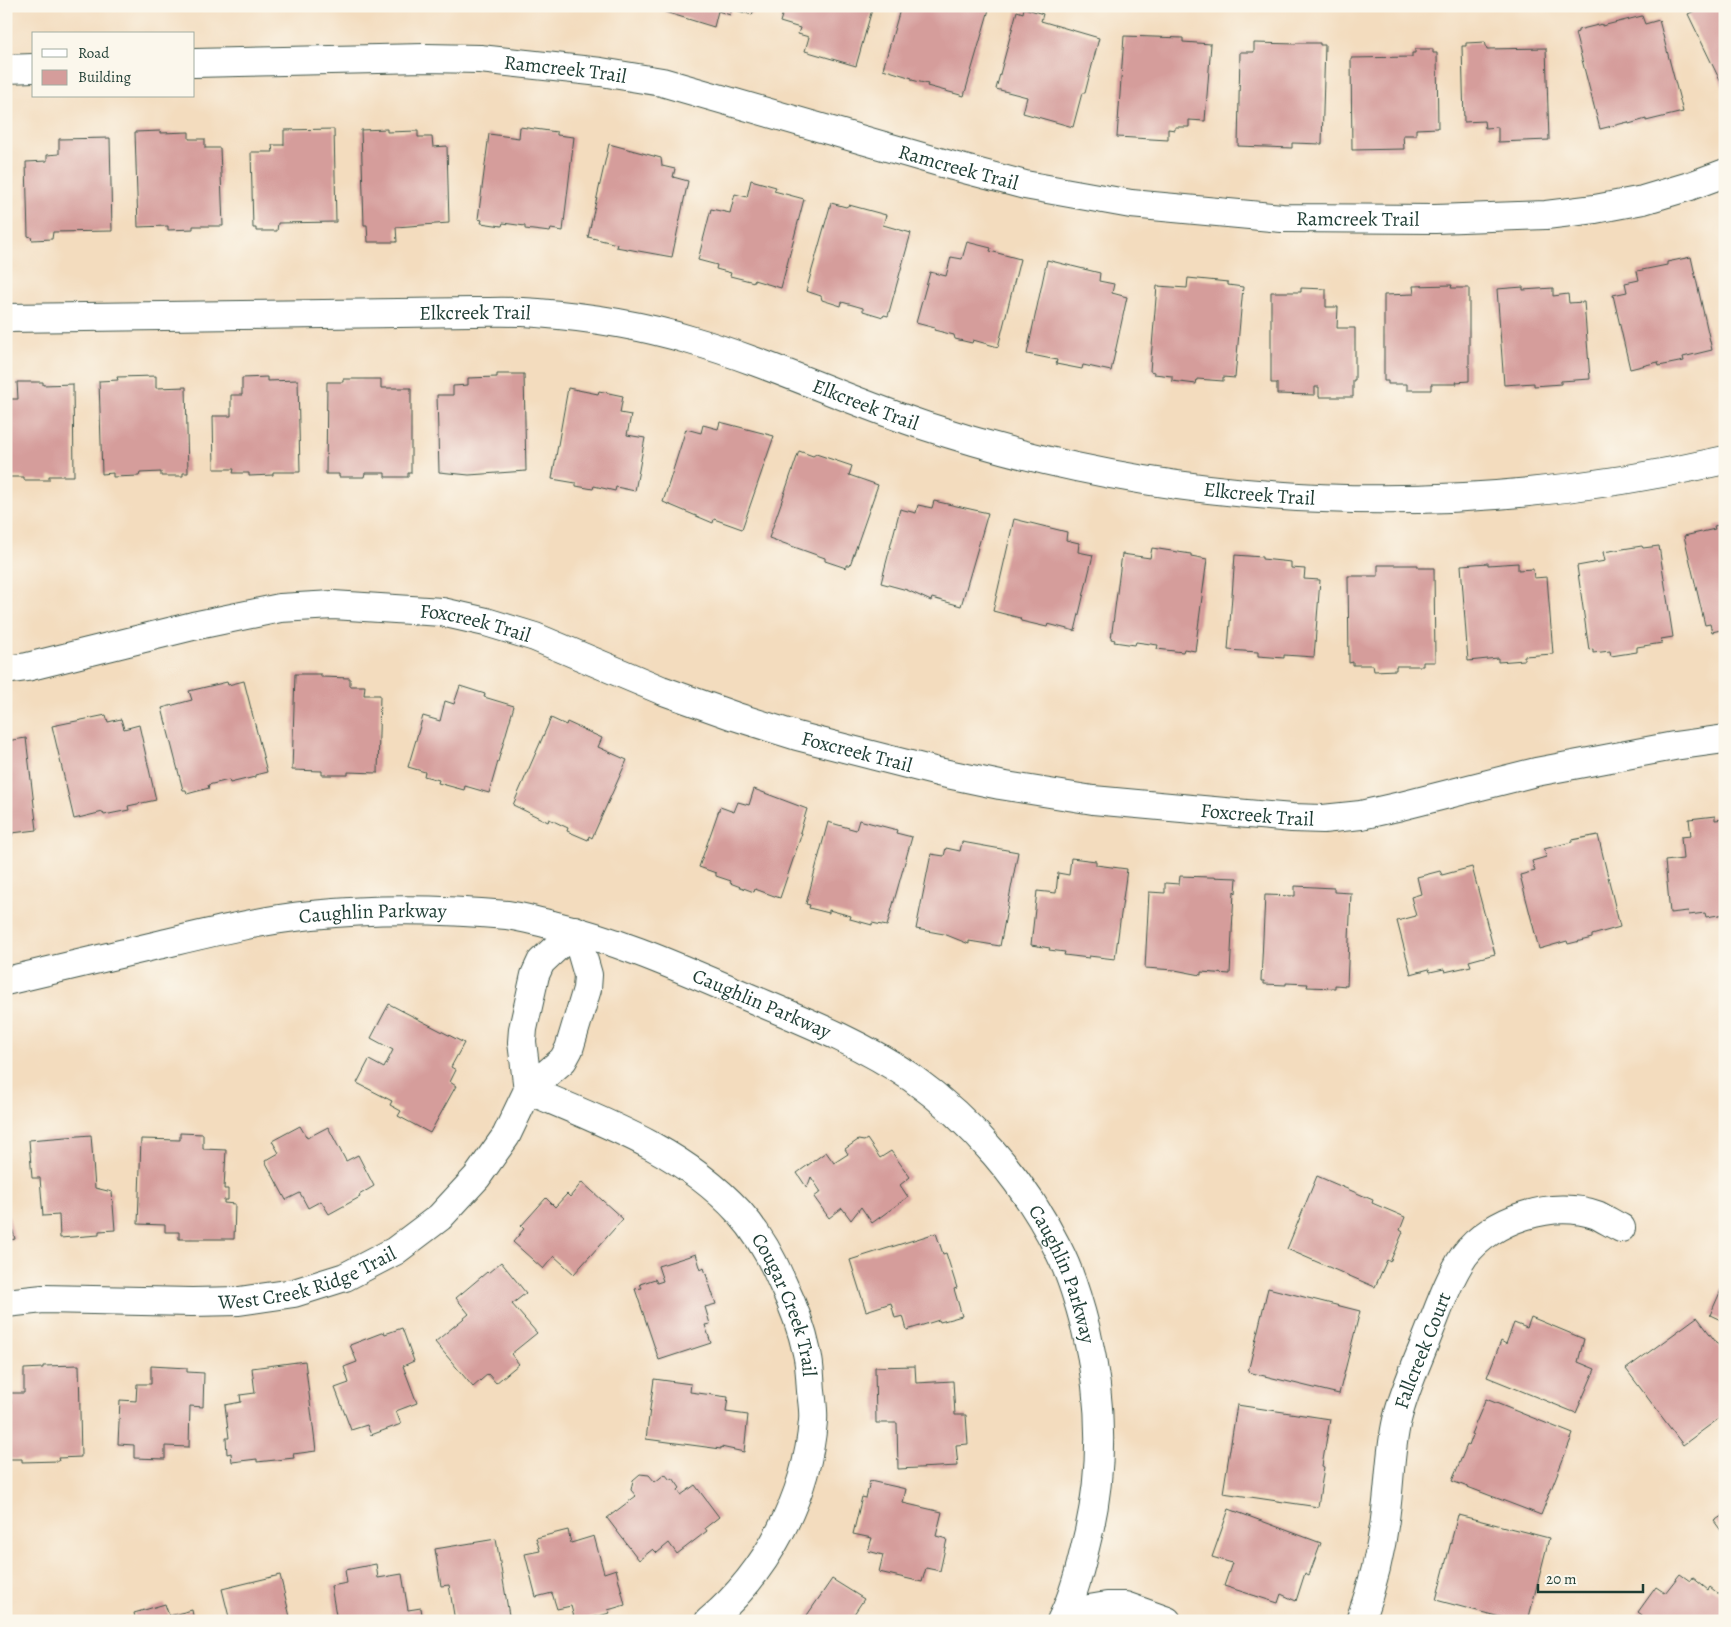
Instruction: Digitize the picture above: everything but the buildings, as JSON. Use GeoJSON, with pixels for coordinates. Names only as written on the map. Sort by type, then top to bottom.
{"type":"FeatureCollection","features":[{"type":"Feature","properties":{"kind":"street","name":"Ramcreek Trail"},"geometry":{"type":"LineString","coordinates":[[195,63],[443,58],[480,59],[601,72],[662,82],[1025,185],[1131,204],[1272,217],[1435,219],[1546,215],[1595,209],[1643,200],[1725,173]]}},
{"type":"Feature","properties":{"kind":"street"},"geometry":{"type":"LineString","coordinates":[[6,69],[32,68]]}},
{"type":"Feature","properties":{"kind":"street","name":"Elkcreek Trail"},"geometry":{"type":"LineString","coordinates":[[6,318],[536,312],[588,319],[688,339],[925,426],[1038,459],[1168,483],[1296,498],[1424,500],[1530,493],[1673,471],[1725,460]]}},
{"type":"Feature","properties":{"kind":"street","name":"Foxcreek Trail"},"geometry":{"type":"LineString","coordinates":[[6,670],[27,667],[193,626],[280,608],[333,605],[442,612],[486,622],[535,638],[661,690],[734,716],[797,736],[938,772],[1000,785],[1093,800],[1323,819],[1360,815],[1401,806],[1536,772],[1674,746],[1725,739]]}},
{"type":"Feature","properties":{"kind":"street","name":"Caughlin Parkway"},"geometry":{"type":"LineString","coordinates":[[6,981],[246,925],[310,915],[374,910],[444,910],[513,916],[575,930],[608,940],[652,956],[820,1028],[870,1052],[913,1079],[956,1114],[998,1158],[1030,1202],[1059,1249],[1079,1300],[1092,1355],[1099,1404],[1099,1464],[1094,1509],[1083,1558],[1066,1618]]}},
{"type":"Feature","properties":{"kind":"street"},"geometry":{"type":"LineString","coordinates":[[528,1090],[522,1042],[523,1028],[535,975],[541,962],[575,930]]}},
{"type":"Feature","properties":{"kind":"street","name":"West Creek Ridge Trail"},"geometry":{"type":"LineString","coordinates":[[6,1303],[43,1299],[192,1302],[240,1300],[294,1294],[345,1277],[395,1251],[440,1217],[477,1177],[501,1143],[528,1090],[563,1060],[569,1049],[587,989],[588,975],[575,930]]}},
{"type":"Feature","properties":{"kind":"street","name":"Cougar Creek Trail"},"geometry":{"type":"LineString","coordinates":[[528,1090],[634,1135],[671,1156],[706,1182],[738,1212],[767,1250],[793,1304],[808,1355],[813,1420],[804,1472],[785,1523],[760,1565],[726,1606],[709,1621]]}},
{"type":"Feature","properties":{"kind":"street","name":"Fallcreek Court"},"geometry":{"type":"LineString","coordinates":[[1360,1621],[1379,1560],[1396,1422],[1408,1385],[1450,1282],[1465,1255],[1485,1234],[1507,1222],[1538,1212],[1567,1210],[1587,1213],[1596,1215],[1621,1228]]}},
{"type":"Feature","properties":{"kind":"street"},"geometry":{"type":"LineString","coordinates":[[1066,1618],[1107,1606],[1125,1606],[1167,1621]]}}]}
